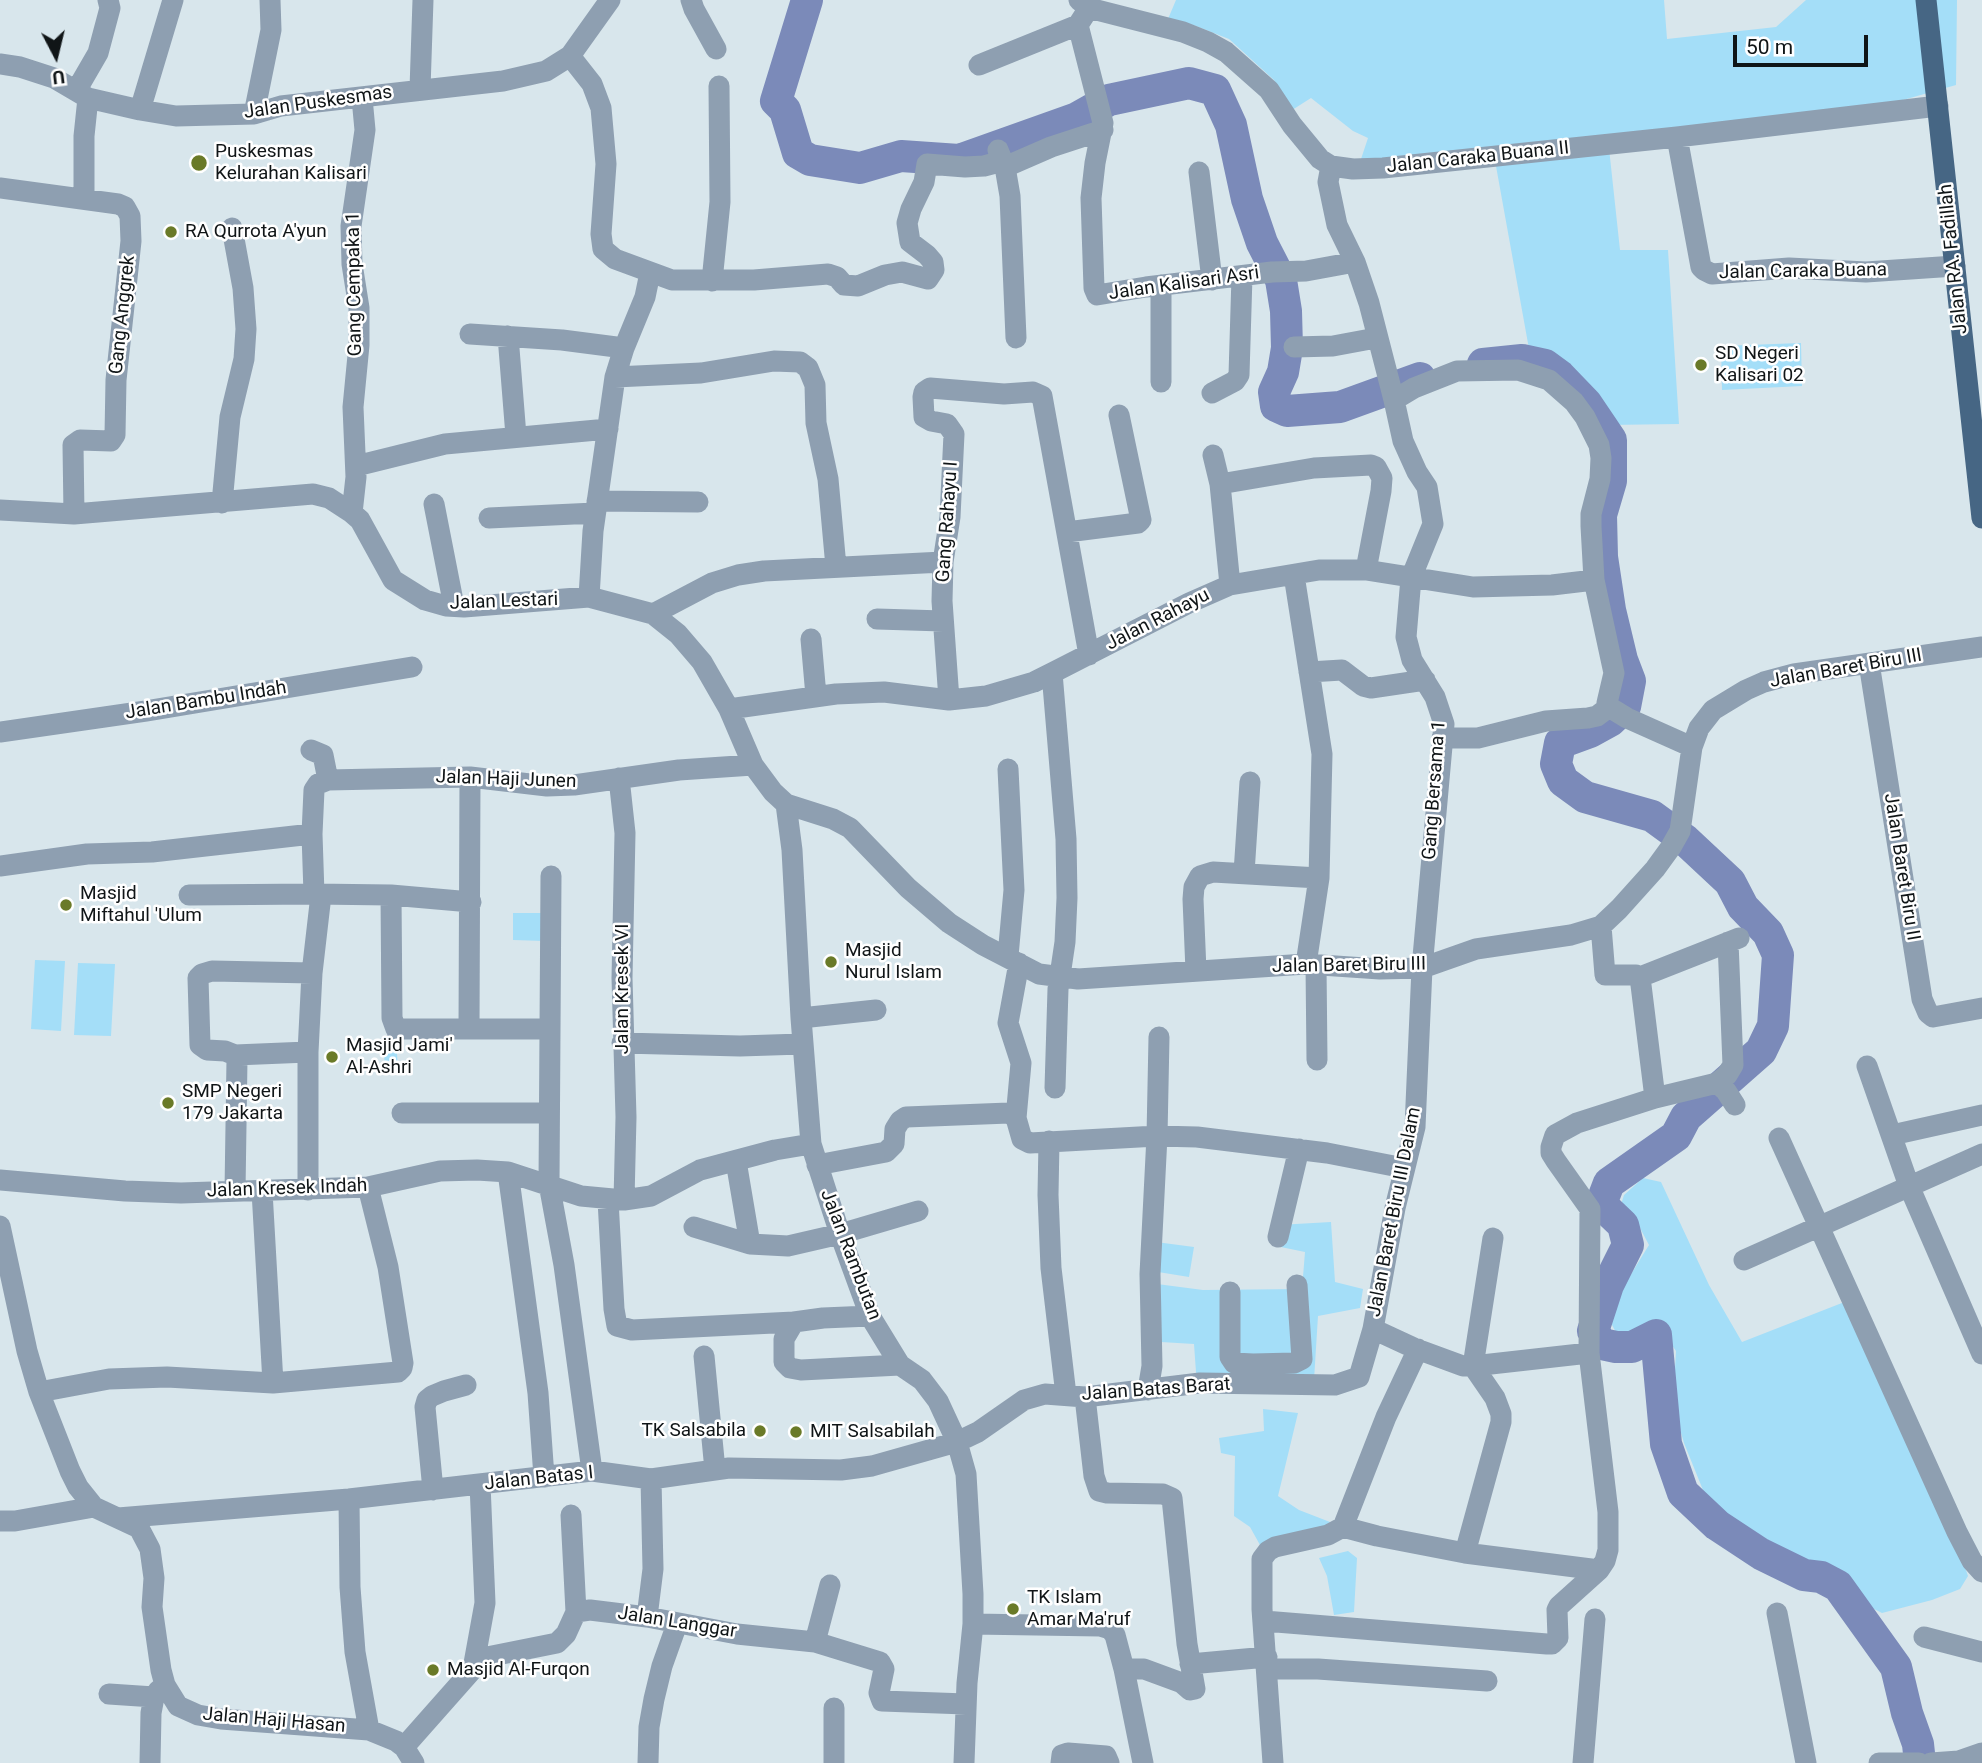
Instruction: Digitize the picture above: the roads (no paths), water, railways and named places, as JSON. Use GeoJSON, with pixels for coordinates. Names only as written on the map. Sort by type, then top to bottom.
{"type":"FeatureCollection","features":[{"type":"Feature","properties":{"kind":"main road","name":"Jalan RA. Fadillah"},"geometry":{"type":"LineString","coordinates":[[1926,0],[1982,516]]}},
{"type":"Feature","properties":{"kind":"street"},"geometry":{"type":"LineString","coordinates":[[84,199],[82,94],[98,54],[110,8],[108,0]]}},
{"type":"Feature","properties":{"kind":"street"},"geometry":{"type":"LineString","coordinates":[[140,110],[173,0]]}},
{"type":"Feature","properties":{"kind":"street"},"geometry":{"type":"LineString","coordinates":[[254,114],[271,30],[270,0]]}},
{"type":"Feature","properties":{"kind":"street"},"geometry":{"type":"LineString","coordinates":[[420,89],[423,0]]}},
{"type":"Feature","properties":{"kind":"street","name":"Jalan Puskesmas"},"geometry":{"type":"LineString","coordinates":[[0,64],[20,67],[54,78],[82,94],[140,110],[176,116],[254,114],[281,106],[516,78],[555,67],[570,56],[610,0]]}},
{"type":"Feature","properties":{"kind":"street"},"geometry":{"type":"LineString","coordinates":[[691,0],[716,49]]}},
{"type":"Feature","properties":{"kind":"street"},"geometry":{"type":"LineString","coordinates":[[979,65],[1082,11],[1183,32],[1226,52],[1269,90],[1308,146],[1331,166]]}},
{"type":"Feature","properties":{"kind":"street","name":"Jalan Kalisari Asri"},"geometry":{"type":"LineString","coordinates":[[1082,11],[1103,127],[1091,198],[1095,292],[1099,296],[1161,285],[1306,271],[1355,262]]}},
{"type":"Feature","properties":{"kind":"street"},"geometry":{"type":"LineString","coordinates":[[570,56],[592,84],[600,108],[606,164],[601,234],[603,248],[615,259],[672,280],[754,280],[828,274],[837,277],[844,285],[858,286],[897,272],[928,279],[934,270],[933,262],[910,242],[907,223],[924,182],[927,164],[984,166],[1051,147],[1103,127]]}},
{"type":"Feature","properties":{"kind":"street"},"geometry":{"type":"LineString","coordinates":[[712,281],[720,202],[719,86]]}},
{"type":"Feature","properties":{"kind":"street","name":"Gang Cempaka 1"},"geometry":{"type":"LineString","coordinates":[[352,513],[356,466],[353,407],[359,345],[359,308],[352,264],[351,226],[365,130],[362,98]]}},
{"type":"Feature","properties":{"kind":"street","name":"Jalan Caraka Buana II"},"geometry":{"type":"LineString","coordinates":[[1331,166],[1353,169],[1384,168],[1938,106]]}},
{"type":"Feature","properties":{"kind":"street","name":"Jalan Caraka Buana"},"geometry":{"type":"LineString","coordinates":[[1677,137],[1701,267],[1712,274],[1789,268],[1866,272],[1955,266]]}},
{"type":"Feature","properties":{"kind":"street"},"geometry":{"type":"LineString","coordinates":[[1002,159],[1010,197],[1016,338]]}},
{"type":"Feature","properties":{"kind":"street","name":"Gang Bersama 1"},"geometry":{"type":"LineString","coordinates":[[1331,166],[1328,182],[1337,225],[1355,262],[1369,303],[1404,441],[1417,472],[1427,487],[1433,513],[1430,535],[1411,578],[1406,637],[1412,660],[1440,708],[1444,724],[1422,968]]}},
{"type":"Feature","properties":{"kind":"street"},"geometry":{"type":"LineString","coordinates":[[1199,172],[1212,281]]}},
{"type":"Feature","properties":{"kind":"street","name":"Gang Anggrek"},"geometry":{"type":"LineString","coordinates":[[0,188],[117,204],[125,207],[131,216],[131,241],[116,380],[115,435],[111,441],[80,440],[73,445],[74,514]]}},
{"type":"Feature","properties":{"kind":"street"},"geometry":{"type":"LineString","coordinates":[[222,503],[230,417],[244,359],[246,329],[243,288],[232,228]]}},
{"type":"Feature","properties":{"kind":"street"},"geometry":{"type":"LineString","coordinates":[[589,597],[596,507],[615,377],[645,297],[650,273]]}},
{"type":"Feature","properties":{"kind":"street"},"geometry":{"type":"LineString","coordinates":[[1212,393],[1235,381],[1239,375],[1242,276]]}},
{"type":"Feature","properties":{"kind":"street"},"geometry":{"type":"LineString","coordinates":[[1161,285],[1161,382]]}},
{"type":"Feature","properties":{"kind":"street"},"geometry":{"type":"LineString","coordinates":[[470,334],[562,340],[624,348]]}},
{"type":"Feature","properties":{"kind":"street"},"geometry":{"type":"LineString","coordinates":[[508,336],[516,436]]}},
{"type":"Feature","properties":{"kind":"street"},"geometry":{"type":"LineString","coordinates":[[1294,346],[1333,346],[1376,338]]}},
{"type":"Feature","properties":{"kind":"street"},"geometry":{"type":"LineString","coordinates":[[615,377],[701,373],[784,360],[800,362],[808,368],[815,385],[816,424],[828,479],[836,567]]}},
{"type":"Feature","properties":{"kind":"street"},"geometry":{"type":"LineString","coordinates":[[1392,394],[1457,372],[1518,370],[1549,380],[1574,402],[1592,430],[1601,458],[1591,526],[1594,580],[1613,667],[1614,679],[1607,698],[1616,712],[1692,747]]}},
{"type":"Feature","properties":{"kind":"street","name":"Gang Rahayu I"},"geometry":{"type":"LineString","coordinates":[[949,700],[943,621],[943,562],[950,517],[954,434],[947,424],[927,420],[923,409],[926,390],[1004,394],[1033,392],[1042,396],[1067,532]]}},
{"type":"Feature","properties":{"kind":"street"},"geometry":{"type":"LineString","coordinates":[[1089,655],[1067,532],[1138,523],[1141,520],[1119,415]]}},
{"type":"Feature","properties":{"kind":"street"},"geometry":{"type":"LineString","coordinates":[[356,466],[445,444],[608,429]]}},
{"type":"Feature","properties":{"kind":"street"},"geometry":{"type":"LineString","coordinates":[[1213,455],[1220,484],[1230,585]]}},
{"type":"Feature","properties":{"kind":"street"},"geometry":{"type":"LineString","coordinates":[[1220,484],[1314,468],[1376,467],[1382,478],[1381,491],[1366,570]]}},
{"type":"Feature","properties":{"kind":"street","name":"Jalan Lestari"},"geometry":{"type":"LineString","coordinates":[[0,510],[74,514],[313,494],[329,498],[360,520],[393,580],[425,600],[454,606],[589,597],[653,614],[667,624],[702,662],[729,709],[753,765],[773,792],[786,804]]}},
{"type":"Feature","properties":{"kind":"street"},"geometry":{"type":"LineString","coordinates":[[489,518],[596,507],[698,502]]}},
{"type":"Feature","properties":{"kind":"street"},"geometry":{"type":"LineString","coordinates":[[435,504],[454,606]]}},
{"type":"Feature","properties":{"kind":"street"},"geometry":{"type":"LineString","coordinates":[[653,614],[712,583],[738,575],[764,571],[943,562]]}},
{"type":"Feature","properties":{"kind":"street","name":"Jalan Rahayu"},"geometry":{"type":"LineString","coordinates":[[729,709],[816,696],[884,692],[949,700],[986,696],[1034,682],[1230,585],[1320,570],[1366,570],[1491,587],[1552,585],[1594,580]]}},
{"type":"Feature","properties":{"kind":"street"},"geometry":{"type":"LineString","coordinates":[[1294,575],[1321,738],[1319,878],[1311,965],[1317,1060]]}},
{"type":"Feature","properties":{"kind":"street"},"geometry":{"type":"LineString","coordinates":[[877,620],[943,621]]}},
{"type":"Feature","properties":{"kind":"street"},"geometry":{"type":"LineString","coordinates":[[811,639],[816,696]]}},
{"type":"Feature","properties":{"kind":"street","name":"Jalan Baret Biru III"},"geometry":{"type":"LineString","coordinates":[[786,804],[833,819],[850,828],[908,888],[949,923],[983,945],[1039,974],[1091,979],[1311,965],[1380,969],[1422,968],[1476,950],[1571,935],[1601,926],[1636,891],[1675,839],[1692,747],[1699,728],[1713,710],[1746,690],[1794,674],[1982,647]]}},
{"type":"Feature","properties":{"kind":"street","name":"Jalan Baret Biru II"},"geometry":{"type":"LineString","coordinates":[[1868,663],[1922,999],[1928,1013],[1933,1017],[1982,1008]]}},
{"type":"Feature","properties":{"kind":"street","name":"Jalan Bambu Indah"},"geometry":{"type":"LineString","coordinates":[[0,732],[172,707],[412,667]]}},
{"type":"Feature","properties":{"kind":"street"},"geometry":{"type":"LineString","coordinates":[[1309,672],[1342,670],[1363,686],[1371,688],[1425,680]]}},
{"type":"Feature","properties":{"kind":"street"},"geometry":{"type":"LineString","coordinates":[[1052,673],[1066,839],[1067,898],[1065,942],[1059,977],[1055,1088]]}},
{"type":"Feature","properties":{"kind":"street"},"geometry":{"type":"LineString","coordinates":[[1442,738],[1478,738],[1546,721],[1588,718],[1616,712]]}},
{"type":"Feature","properties":{"kind":"street"},"geometry":{"type":"LineString","coordinates":[[307,1190],[308,1052],[318,895],[312,834],[312,800],[318,784],[328,780],[323,755],[312,750]]}},
{"type":"Feature","properties":{"kind":"street","name":"Jalan Haji Junen"},"geometry":{"type":"LineString","coordinates":[[328,780],[470,777],[547,786],[574,785],[679,770],[753,765]]}},
{"type":"Feature","properties":{"kind":"street"},"geometry":{"type":"LineString","coordinates":[[1008,769],[1014,857],[1014,960],[1008,1023],[1021,1063],[1016,1118],[1020,1136],[1025,1142],[1157,1136],[1210,1138],[1298,1149],[1404,1168]]}},
{"type":"Feature","properties":{"kind":"street"},"geometry":{"type":"LineString","coordinates":[[469,1029],[470,777]]}},
{"type":"Feature","properties":{"kind":"street","name":"Jalan Kresek VI"},"geometry":{"type":"LineString","coordinates":[[619,778],[625,833],[622,1043],[626,1118],[616,1200],[614,1309],[617,1326],[632,1330],[794,1322]]}},
{"type":"Feature","properties":{"kind":"street"},"geometry":{"type":"LineString","coordinates":[[1244,873],[1250,782]]}},
{"type":"Feature","properties":{"kind":"street","name":"Jalan Rambutan"},"geometry":{"type":"LineString","coordinates":[[786,804],[792,850],[802,1044],[811,1144],[870,1316],[900,1365],[922,1380],[938,1401],[957,1442],[966,1474],[973,1624],[964,1763]]}},
{"type":"Feature","properties":{"kind":"street"},"geometry":{"type":"LineString","coordinates":[[0,866],[87,854],[152,852],[312,834]]}},
{"type":"Feature","properties":{"kind":"street"},"geometry":{"type":"LineString","coordinates":[[1196,971],[1196,880],[1208,872],[1319,878]]}},
{"type":"Feature","properties":{"kind":"street"},"geometry":{"type":"LineString","coordinates":[[551,876],[549,1184],[564,1265],[592,1471]]}},
{"type":"Feature","properties":{"kind":"street"},"geometry":{"type":"LineString","coordinates":[[189,895],[391,895],[471,902]]}},
{"type":"Feature","properties":{"kind":"street"},"geometry":{"type":"LineString","coordinates":[[391,895],[393,1026],[400,1031],[548,1029]]}},
{"type":"Feature","properties":{"kind":"street"},"geometry":{"type":"LineString","coordinates":[[1264,1621],[1552,1644],[1558,1638],[1559,1606],[1599,1570],[1608,1550],[1608,1512],[1588,1353],[1590,1209],[1551,1153],[1555,1135],[1567,1128],[1655,1098],[1719,1085],[1733,1065],[1734,939],[1640,976],[1609,977],[1605,975],[1601,926]]}},
{"type":"Feature","properties":{"kind":"street","name":"Jalan Baret Biru III Dalam"},"geometry":{"type":"LineString","coordinates":[[1373,1329],[1404,1168],[1415,1127],[1422,968]]}},
{"type":"Feature","properties":{"kind":"street"},"geometry":{"type":"LineString","coordinates":[[308,1052],[235,1055],[225,1051],[207,1050],[200,1045],[197,986],[198,978],[202,974],[212,971],[312,973]]}},
{"type":"Feature","properties":{"kind":"street"},"geometry":{"type":"LineString","coordinates":[[1640,976],[1655,1098]]}},
{"type":"Feature","properties":{"kind":"street"},"geometry":{"type":"LineString","coordinates":[[801,1018],[876,1010]]}},
{"type":"Feature","properties":{"kind":"street"},"geometry":{"type":"LineString","coordinates":[[1148,1390],[1152,1366],[1150,1274],[1159,1037]]}},
{"type":"Feature","properties":{"kind":"street"},"geometry":{"type":"LineString","coordinates":[[622,1043],[728,1046],[802,1044]]}},
{"type":"Feature","properties":{"kind":"street"},"geometry":{"type":"LineString","coordinates":[[235,1055],[238,1065],[235,1191]]}},
{"type":"Feature","properties":{"kind":"street"},"geometry":{"type":"LineString","coordinates":[[1867,1066],[1909,1186],[1982,1354]]}},
{"type":"Feature","properties":{"kind":"street"},"geometry":{"type":"LineString","coordinates":[[1719,1085],[1735,1105]]}},
{"type":"Feature","properties":{"kind":"street"},"geometry":{"type":"LineString","coordinates":[[402,1112],[548,1113]]}},
{"type":"Feature","properties":{"kind":"street"},"geometry":{"type":"LineString","coordinates":[[817,1165],[886,1152],[894,1144],[895,1129],[906,1117],[1009,1113],[1016,1118]]}},
{"type":"Feature","properties":{"kind":"street"},"geometry":{"type":"LineString","coordinates":[[1892,1135],[1982,1115]]}},
{"type":"Feature","properties":{"kind":"street"},"geometry":{"type":"LineString","coordinates":[[1779,1138],[1962,1542],[1972,1561],[1982,1572]]}},
{"type":"Feature","properties":{"kind":"street"},"geometry":{"type":"LineString","coordinates":[[1049,1141],[1051,1268],[1075,1396],[1094,1476],[1099,1491],[1169,1495],[1174,1503],[1177,1550],[1195,1688],[1193,1691],[1182,1683],[1144,1669],[1124,1669]]}},
{"type":"Feature","properties":{"kind":"street","name":"Jalan Kresek Indah"},"geometry":{"type":"LineString","coordinates":[[0,1180],[181,1193],[368,1187],[440,1171],[508,1171],[582,1196],[616,1200],[651,1196],[700,1170],[775,1150],[811,1144]]}},
{"type":"Feature","properties":{"kind":"street"},"geometry":{"type":"LineString","coordinates":[[1278,1237],[1298,1149]]}},
{"type":"Feature","properties":{"kind":"street"},"geometry":{"type":"LineString","coordinates":[[1744,1260],[1982,1154]]}},
{"type":"Feature","properties":{"kind":"street"},"geometry":{"type":"LineString","coordinates":[[736,1161],[750,1244]]}},
{"type":"Feature","properties":{"kind":"street"},"geometry":{"type":"LineString","coordinates":[[508,1171],[538,1393],[544,1477]]}},
{"type":"Feature","properties":{"kind":"street"},"geometry":{"type":"LineString","coordinates":[[39,1392],[109,1379],[167,1377],[272,1383],[398,1372],[402,1363],[388,1268],[368,1187]]}},
{"type":"Feature","properties":{"kind":"street"},"geometry":{"type":"LineString","coordinates":[[262,1191],[272,1383]]}},
{"type":"Feature","properties":{"kind":"street"},"geometry":{"type":"LineString","coordinates":[[694,1227],[750,1244],[788,1246],[918,1211]]}},
{"type":"Feature","properties":{"kind":"street"},"geometry":{"type":"LineString","coordinates":[[0,1226],[27,1351],[39,1392],[78,1487],[106,1513],[139,1528],[150,1549],[154,1577],[152,1608],[160,1691],[151,1713],[150,1763]]}},
{"type":"Feature","properties":{"kind":"street"},"geometry":{"type":"LineString","coordinates":[[1465,1553],[1501,1422],[1495,1398],[1473,1366],[1493,1238]]}},
{"type":"Feature","properties":{"kind":"street"},"geometry":{"type":"LineString","coordinates":[[1230,1292],[1230,1357],[1234,1363],[1253,1374],[1302,1359],[1297,1285]]}},
{"type":"Feature","properties":{"kind":"street"},"geometry":{"type":"LineString","coordinates":[[870,1316],[794,1322],[784,1339],[784,1362],[790,1368],[801,1370],[900,1365]]}},
{"type":"Feature","properties":{"kind":"street"},"geometry":{"type":"LineString","coordinates":[[1373,1329],[1463,1366],[1588,1353]]}},
{"type":"Feature","properties":{"kind":"street","name":"Jalan Batas Barat"},"geometry":{"type":"LineString","coordinates":[[957,1442],[978,1432],[1024,1400],[1045,1394],[1075,1396],[1148,1390],[1253,1374],[1335,1385],[1359,1377],[1373,1329]]}},
{"type":"Feature","properties":{"kind":"street"},"geometry":{"type":"LineString","coordinates":[[1273,1763],[1262,1559],[1275,1547],[1328,1535],[1343,1527],[1386,1417],[1418,1349]]}},
{"type":"Feature","properties":{"kind":"street"},"geometry":{"type":"LineString","coordinates":[[704,1356],[715,1470]]}},
{"type":"Feature","properties":{"kind":"street"},"geometry":{"type":"LineString","coordinates":[[433,1490],[425,1407],[432,1396],[466,1385]]}},
{"type":"Feature","properties":{"kind":"street","name":"Jalan Batas I"},"geometry":{"type":"LineString","coordinates":[[0,1521],[349,1499],[592,1471],[651,1479],[715,1470],[841,1470],[872,1466],[957,1442]]}},
{"type":"Feature","properties":{"kind":"street"},"geometry":{"type":"LineString","coordinates":[[647,1617],[653,1569],[651,1479]]}},
{"type":"Feature","properties":{"kind":"street"},"geometry":{"type":"LineString","coordinates":[[473,1669],[485,1602],[480,1485]]}},
{"type":"Feature","properties":{"kind":"street"},"geometry":{"type":"LineString","coordinates":[[349,1499],[350,1587],[355,1652],[369,1730]]}},
{"type":"Feature","properties":{"kind":"street"},"geometry":{"type":"LineString","coordinates":[[409,1755],[473,1669],[487,1657],[557,1643],[566,1634],[576,1612],[571,1515]]}},
{"type":"Feature","properties":{"kind":"street"},"geometry":{"type":"LineString","coordinates":[[1343,1527],[1465,1553],[1599,1570]]}},
{"type":"Feature","properties":{"kind":"street"},"geometry":{"type":"LineString","coordinates":[[815,1642],[830,1585]]}},
{"type":"Feature","properties":{"kind":"street","name":"Jalan Langgar"},"geometry":{"type":"LineString","coordinates":[[576,1612],[590,1610],[647,1617],[737,1634],[815,1642],[880,1662],[884,1669],[879,1693],[882,1701],[966,1704]]}},
{"type":"Feature","properties":{"kind":"street"},"geometry":{"type":"LineString","coordinates":[[1777,1613],[1806,1763]]}},
{"type":"Feature","properties":{"kind":"street"},"geometry":{"type":"LineString","coordinates":[[1583,1763],[1595,1619]]}},
{"type":"Feature","properties":{"kind":"street"},"geometry":{"type":"LineString","coordinates":[[648,1763],[654,1699],[677,1624]]}},
{"type":"Feature","properties":{"kind":"street"},"geometry":{"type":"LineString","coordinates":[[973,1624],[1107,1628],[1115,1635],[1143,1763]]}},
{"type":"Feature","properties":{"kind":"street"},"geometry":{"type":"LineString","coordinates":[[1924,1637],[1982,1652]]}},
{"type":"Feature","properties":{"kind":"street"},"geometry":{"type":"LineString","coordinates":[[1190,1664],[1267,1663],[1487,1681]]}},
{"type":"Feature","properties":{"kind":"street"},"geometry":{"type":"LineString","coordinates":[[109,1694],[160,1691]]}},
{"type":"Feature","properties":{"kind":"street","name":"Jalan Haji Hasan"},"geometry":{"type":"LineString","coordinates":[[160,1691],[178,1706],[198,1715],[369,1730],[391,1738],[409,1755]]}},
{"type":"Feature","properties":{"kind":"street"},"geometry":{"type":"LineString","coordinates":[[834,1708],[834,1763]]}},
{"type":"Feature","properties":{"kind":"street"},"geometry":{"type":"LineString","coordinates":[[1061,1763],[1062,1755],[1068,1753],[1106,1756],[1109,1763]]}},
{"type":"Feature","properties":{"kind":"street"},"geometry":{"type":"LineString","coordinates":[[1931,1763],[1959,1762],[1982,1753]]}},
{"type":"Feature","properties":{"kind":"street"},"geometry":{"type":"LineString","coordinates":[[1879,1763],[1919,1763]]}},
{"type":"Feature","properties":{"kind":"waterway"},"geometry":{"type":"LineString","coordinates":[[807,0],[776,101],[785,110],[798,153],[810,160],[860,168],[901,156],[959,160],[1077,118],[1109,100],[1189,83],[1215,90],[1231,125],[1247,199],[1262,243],[1281,280],[1286,311],[1287,348],[1283,372],[1274,392],[1276,406],[1287,411],[1340,407],[1420,378]]}},
{"type":"Feature","properties":{"kind":"waterway"},"geometry":{"type":"LineString","coordinates":[[1483,364],[1522,360],[1545,365],[1560,376],[1586,403],[1611,440],[1611,481],[1601,515],[1602,557],[1610,610],[1630,681],[1625,707],[1610,721],[1560,743],[1556,764],[1563,781],[1585,797],[1652,816],[1685,840],[1730,882],[1743,907],[1768,933],[1778,955],[1773,1026],[1761,1051],[1686,1117],[1676,1136],[1609,1183],[1601,1204],[1623,1225],[1628,1245],[1608,1285],[1593,1331],[1602,1344],[1616,1347],[1632,1347],[1656,1335],[1666,1444],[1683,1493],[1717,1525],[1761,1554],[1804,1575],[1821,1577],[1838,1586],[1896,1667],[1918,1744],[1920,1763]]}},
{"type":"Feature","properties":{"kind":"place","name":"Puskesmas Kelurahan Kalisari"},"geometry":{"type":"Point","coordinates":[199,163]}},
{"type":"Feature","properties":{"kind":"place","name":"RA Qurrota A'yun"},"geometry":{"type":"Point","coordinates":[171,232]}},
{"type":"Feature","properties":{"kind":"place","name":"SD Negeri Kalisari 02"},"geometry":{"type":"Point","coordinates":[1701,365]}},
{"type":"Feature","properties":{"kind":"place","name":"Masjid Miftahul 'Ulum"},"geometry":{"type":"Point","coordinates":[66,905]}},
{"type":"Feature","properties":{"kind":"place","name":"Masjid Nurul Islam"},"geometry":{"type":"Point","coordinates":[831,962]}},
{"type":"Feature","properties":{"kind":"place","name":"Masjid Jami' Al-Ashri"},"geometry":{"type":"Point","coordinates":[332,1057]}},
{"type":"Feature","properties":{"kind":"place","name":"SMP Negeri 179 Jakarta"},"geometry":{"type":"Point","coordinates":[168,1103]}},
{"type":"Feature","properties":{"kind":"place","name":"TK Salsabila"},"geometry":{"type":"Point","coordinates":[760,1431]}},
{"type":"Feature","properties":{"kind":"place","name":"MIT Salsabilah"},"geometry":{"type":"Point","coordinates":[796,1432]}},
{"type":"Feature","properties":{"kind":"place","name":"TK Islam Amar Ma'ruf"},"geometry":{"type":"Point","coordinates":[1013,1609]}},
{"type":"Feature","properties":{"kind":"place","name":"Masjid Al-Furqon"},"geometry":{"type":"Point","coordinates":[433,1670]}}]}
